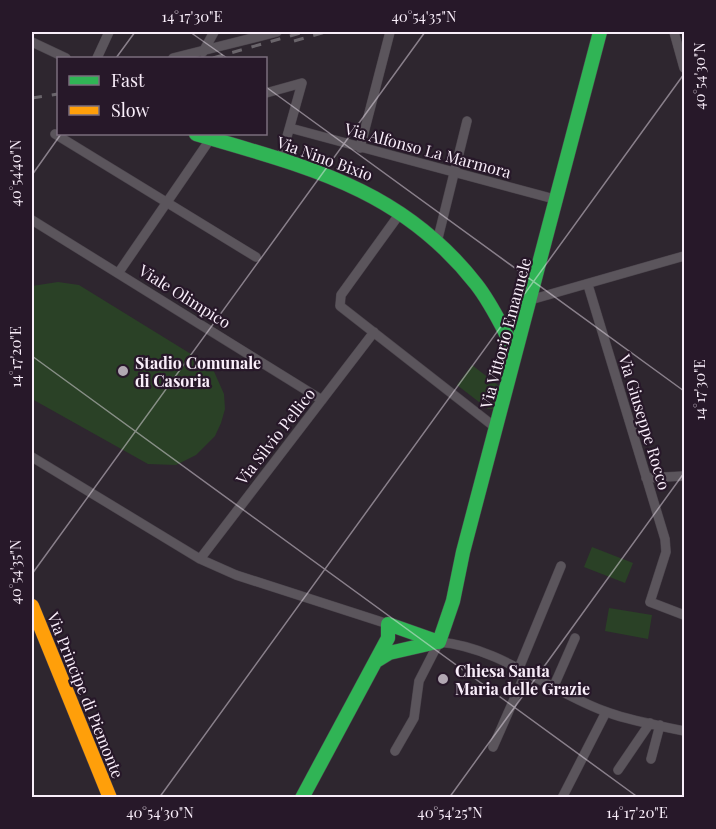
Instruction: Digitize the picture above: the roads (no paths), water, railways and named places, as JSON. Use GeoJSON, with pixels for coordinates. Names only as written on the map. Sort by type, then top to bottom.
{"type":"FeatureCollection","features":[{"type":"Feature","properties":{"kind":"street"},"geometry":{"type":"LineString","coordinates":[[97,57],[109,32]]}},
{"type":"Feature","properties":{"kind":"street"},"geometry":{"type":"LineString","coordinates":[[203,52],[214,32]]}},
{"type":"Feature","properties":{"kind":"street"},"geometry":{"type":"LineString","coordinates":[[178,57],[277,32]]}},
{"type":"Feature","properties":{"kind":"street"},"geometry":{"type":"LineString","coordinates":[[360,148],[390,32]]}},
{"type":"Feature","properties":{"kind":"street","name":"Via Vittorio Emanuele"},"geometry":{"type":"LineString","coordinates":[[439,642],[453,600],[515,351],[558,200],[600,32]]}},
{"type":"Feature","properties":{"kind":"street"},"geometry":{"type":"LineString","coordinates":[[674,32],[682,48],[684,68]]}},
{"type":"Feature","properties":{"kind":"street"},"geometry":{"type":"LineString","coordinates":[[32,42],[64,57]]}},
{"type":"Feature","properties":{"kind":"street"},"geometry":{"type":"LineString","coordinates":[[267,93],[302,83],[281,158]]}},
{"type":"Feature","properties":{"kind":"street"},"geometry":{"type":"LineString","coordinates":[[437,242],[467,121]]}},
{"type":"Feature","properties":{"kind":"street","name":"Via Alfonso La Marmora"},"geometry":{"type":"LineString","coordinates":[[290,129],[558,200]]}},
{"type":"Feature","properties":{"kind":"street"},"geometry":{"type":"LineString","coordinates":[[55,134],[165,204],[256,257]]}},
{"type":"Feature","properties":{"kind":"street","name":"Via Nino Bixio"},"geometry":{"type":"LineString","coordinates":[[200,135],[281,158],[346,181],[402,212],[437,242],[477,285],[515,351]]}},
{"type":"Feature","properties":{"kind":"street"},"geometry":{"type":"LineString","coordinates":[[119,272],[211,138]]}},
{"type":"Feature","properties":{"kind":"street"},"geometry":{"type":"LineString","coordinates":[[402,212],[338,300],[340,306],[496,428]]}},
{"type":"Feature","properties":{"kind":"street","name":"Viale Olimpico"},"geometry":{"type":"LineString","coordinates":[[32,222],[119,272],[322,400]]}},
{"type":"Feature","properties":{"kind":"street"},"geometry":{"type":"LineString","coordinates":[[530,300],[684,256]]}},
{"type":"Feature","properties":{"kind":"street","name":"Via Giuseppe Rocco"},"geometry":{"type":"LineString","coordinates":[[588,285],[666,552],[650,602],[684,615]]}},
{"type":"Feature","properties":{"kind":"street","name":"Via Silvio Pellico"},"geometry":{"type":"LineString","coordinates":[[200,559],[374,332]]}},
{"type":"Feature","properties":{"kind":"street"},"geometry":{"type":"LineString","coordinates":[[32,457],[200,559],[236,576],[409,636],[409,643],[400,650],[374,663]]}},
{"type":"Feature","properties":{"kind":"street"},"geometry":{"type":"LineString","coordinates":[[646,478],[684,476]]}},
{"type":"Feature","properties":{"kind":"street"},"geometry":{"type":"LineString","coordinates":[[493,747],[561,566]]}},
{"type":"Feature","properties":{"kind":"street","name":"Via Principe di Piemonte"},"geometry":{"type":"LineString","coordinates":[[32,606],[110,798]]}},
{"type":"Feature","properties":{"kind":"street"},"geometry":{"type":"LineString","coordinates":[[394,631],[439,642],[456,643],[522,670],[553,688],[606,712],[684,731]]}},
{"type":"Feature","properties":{"kind":"street"},"geometry":{"type":"LineString","coordinates":[[394,631],[392,648],[400,650],[439,642]]}},
{"type":"Feature","properties":{"kind":"street"},"geometry":{"type":"LineString","coordinates":[[302,798],[374,663],[394,631]]}},
{"type":"Feature","properties":{"kind":"street"},"geometry":{"type":"LineString","coordinates":[[553,688],[575,638]]}},
{"type":"Feature","properties":{"kind":"street"},"geometry":{"type":"LineString","coordinates":[[395,751],[414,718],[419,681],[439,642]]}},
{"type":"Feature","properties":{"kind":"street"},"geometry":{"type":"LineString","coordinates":[[561,798],[606,712]]}},
{"type":"Feature","properties":{"kind":"street"},"geometry":{"type":"LineString","coordinates":[[651,759],[655,724]]}},
{"type":"Feature","properties":{"kind":"street"},"geometry":{"type":"LineString","coordinates":[[618,770],[655,724]]}},
{"type":"Feature","properties":{"kind":"railway"},"geometry":{"type":"LineString","coordinates":[[216,57],[304,32]]}},
{"type":"Feature","properties":{"kind":"railway"},"geometry":{"type":"LineString","coordinates":[[294,41],[326,32]]}},
{"type":"Feature","properties":{"kind":"railway"},"geometry":{"type":"LineString","coordinates":[[32,98],[57,94]]}},
{"type":"Feature","properties":{"kind":"place","name":"Stadio Comunale di Casoria"},"geometry":{"type":"Point","coordinates":[123,371]}},
{"type":"Feature","properties":{"kind":"place","name":"Chiesa Santa Maria delle Grazie"},"geometry":{"type":"Point","coordinates":[443,679]}}]}
